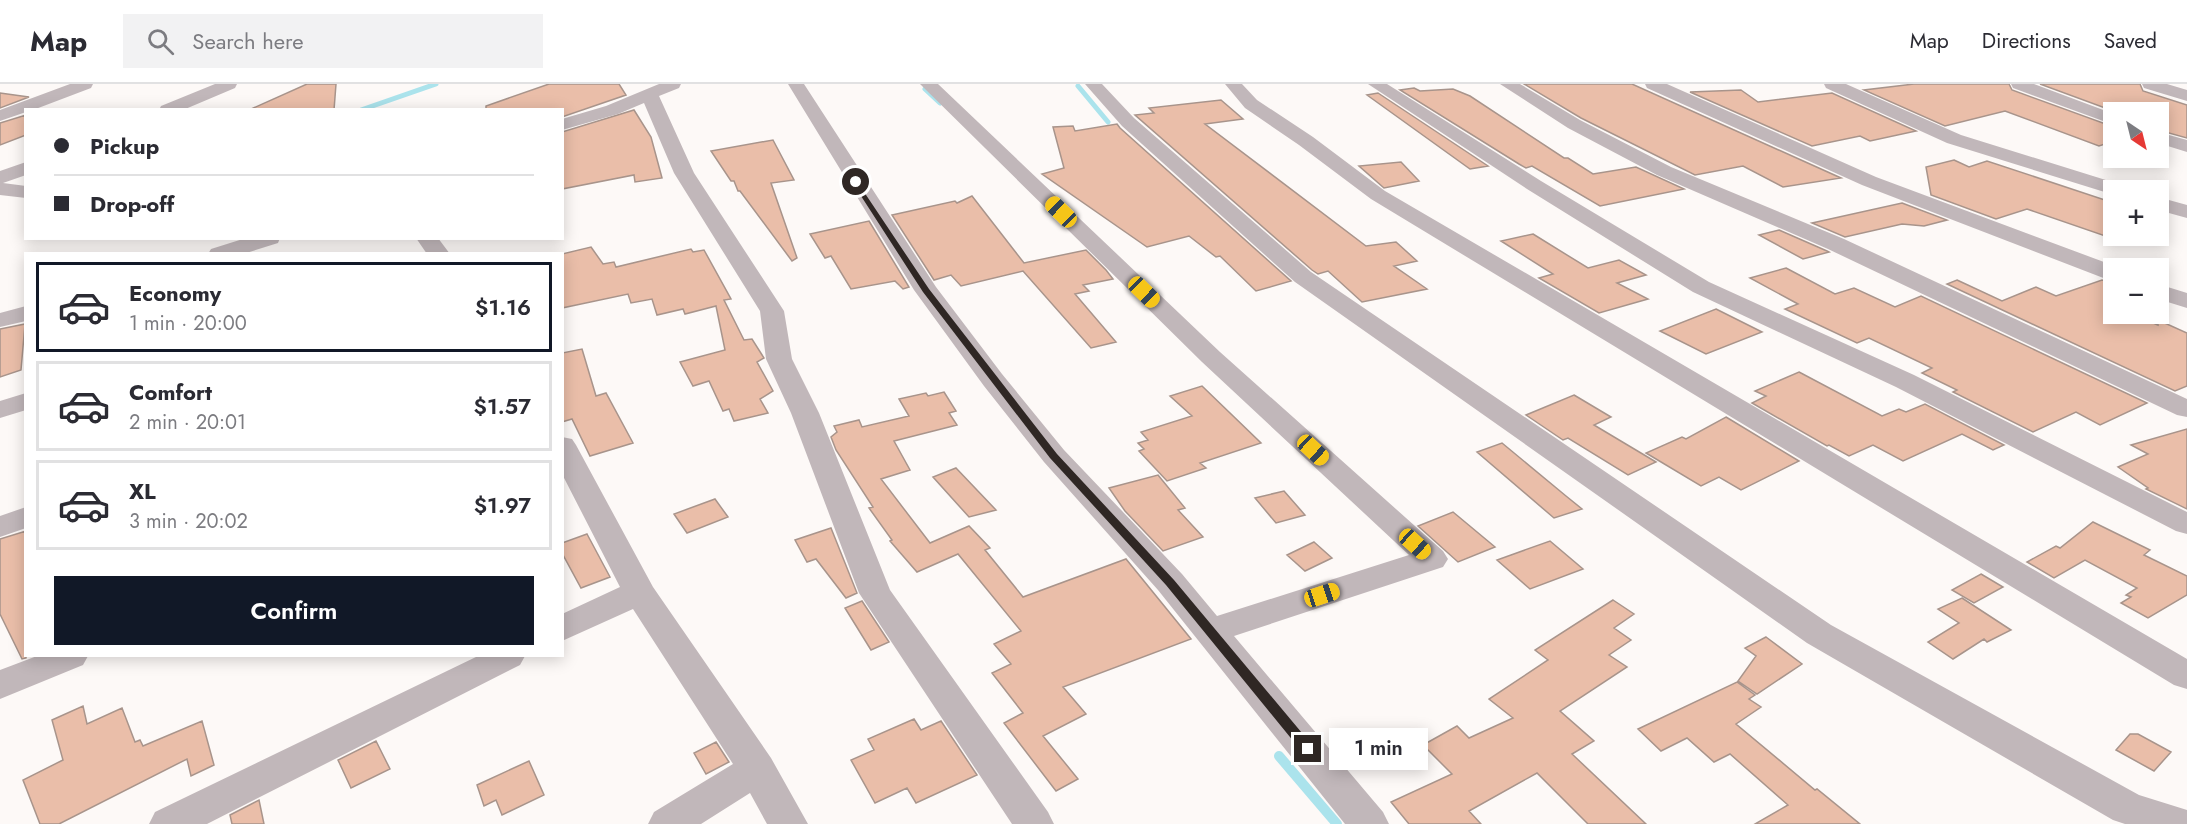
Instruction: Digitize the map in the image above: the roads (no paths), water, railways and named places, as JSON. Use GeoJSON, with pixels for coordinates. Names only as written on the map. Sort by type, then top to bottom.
{"type":"FeatureCollection","features":[{"type":"Feature","properties":{"kind":"street"},"geometry":{"type":"LineString","coordinates":[[0,116],[86,84]]}},
{"type":"Feature","properties":{"kind":"street"},"geometry":{"type":"LineString","coordinates":[[172,108],[229,84]]}},
{"type":"Feature","properties":{"kind":"street"},"geometry":{"type":"LineString","coordinates":[[796,84],[920,281],[986,371],[1054,456],[1170,582],[1370,824]]}},
{"type":"Feature","properties":{"kind":"street"},"geometry":{"type":"LineString","coordinates":[[928,84],[1211,357],[1432,559],[1211,631]]}},
{"type":"Feature","properties":{"kind":"street"},"geometry":{"type":"LineString","coordinates":[[1093,84],[1128,122],[1303,277],[1809,627],[2127,808],[2178,824]]}},
{"type":"Feature","properties":{"kind":"street"},"geometry":{"type":"LineString","coordinates":[[1233,84],[1251,104],[1306,141],[1378,195],[2187,676]]}},
{"type":"Feature","properties":{"kind":"street"},"geometry":{"type":"LineString","coordinates":[[1376,84],[1534,185],[1701,287],[1905,381],[2187,524]]}},
{"type":"Feature","properties":{"kind":"street"},"geometry":{"type":"LineString","coordinates":[[1508,84],[1574,124],[1664,171],[1836,244],[2187,408]]}},
{"type":"Feature","properties":{"kind":"street"},"geometry":{"type":"LineString","coordinates":[[1653,84],[1869,181],[2103,270]]}},
{"type":"Feature","properties":{"kind":"street"},"geometry":{"type":"LineString","coordinates":[[1832,84],[1954,139],[2103,185]]}},
{"type":"Feature","properties":{"kind":"street"},"geometry":{"type":"LineString","coordinates":[[2019,84],[2103,116]]}},
{"type":"Feature","properties":{"kind":"street"},"geometry":{"type":"LineString","coordinates":[[2150,84],[2187,96]]}},
{"type":"Feature","properties":{"kind":"street"},"geometry":{"type":"LineString","coordinates":[[564,124],[612,110],[661,89],[684,173],[772,311],[778,359],[805,413],[875,593],[1034,824]]}},
{"type":"Feature","properties":{"kind":"street"},"geometry":{"type":"LineString","coordinates":[[2169,140],[2187,146]]}},
{"type":"Feature","properties":{"kind":"street"},"geometry":{"type":"LineString","coordinates":[[0,178],[24,169]]}},
{"type":"Feature","properties":{"kind":"street"},"geometry":{"type":"LineString","coordinates":[[0,189],[24,192]]}},
{"type":"Feature","properties":{"kind":"street"},"geometry":{"type":"LineString","coordinates":[[2169,206],[2187,212]]}},
{"type":"Feature","properties":{"kind":"street"},"geometry":{"type":"LineString","coordinates":[[223,248],[261,240]]}},
{"type":"Feature","properties":{"kind":"street"},"geometry":{"type":"LineString","coordinates":[[428,240],[438,252]]}},
{"type":"Feature","properties":{"kind":"street"},"geometry":{"type":"LineString","coordinates":[[2169,295],[2187,301]]}},
{"type":"Feature","properties":{"kind":"street"},"geometry":{"type":"LineString","coordinates":[[0,320],[24,314]]}},
{"type":"Feature","properties":{"kind":"street"},"geometry":{"type":"LineString","coordinates":[[0,410],[24,402]]}},
{"type":"Feature","properties":{"kind":"street"},"geometry":{"type":"LineString","coordinates":[[564,449],[639,592],[757,769],[788,824]]}},
{"type":"Feature","properties":{"kind":"street"},"geometry":{"type":"LineString","coordinates":[[0,527],[24,518]]}},
{"type":"Feature","properties":{"kind":"street"},"geometry":{"type":"LineString","coordinates":[[564,628],[639,592]]}},
{"type":"Feature","properties":{"kind":"street"},"geometry":{"type":"LineString","coordinates":[[0,685],[69,657]]}},
{"type":"Feature","properties":{"kind":"street"},"geometry":{"type":"LineString","coordinates":[[168,824],[506,657]]}},
{"type":"Feature","properties":{"kind":"street"},"geometry":{"type":"LineString","coordinates":[[669,824],[757,769]]}},
{"type":"Feature","properties":{"kind":"waterway"},"geometry":{"type":"LineString","coordinates":[[367,108],[436,84]]}},
{"type":"Feature","properties":{"kind":"waterway"},"geometry":{"type":"LineString","coordinates":[[1078,86],[1108,122]]}},
{"type":"Feature","properties":{"kind":"waterway"},"geometry":{"type":"LineString","coordinates":[[925,89],[940,103]]}},
{"type":"Feature","properties":{"kind":"waterway"},"geometry":{"type":"LineString","coordinates":[[1279,756],[1337,824]]}}]}
